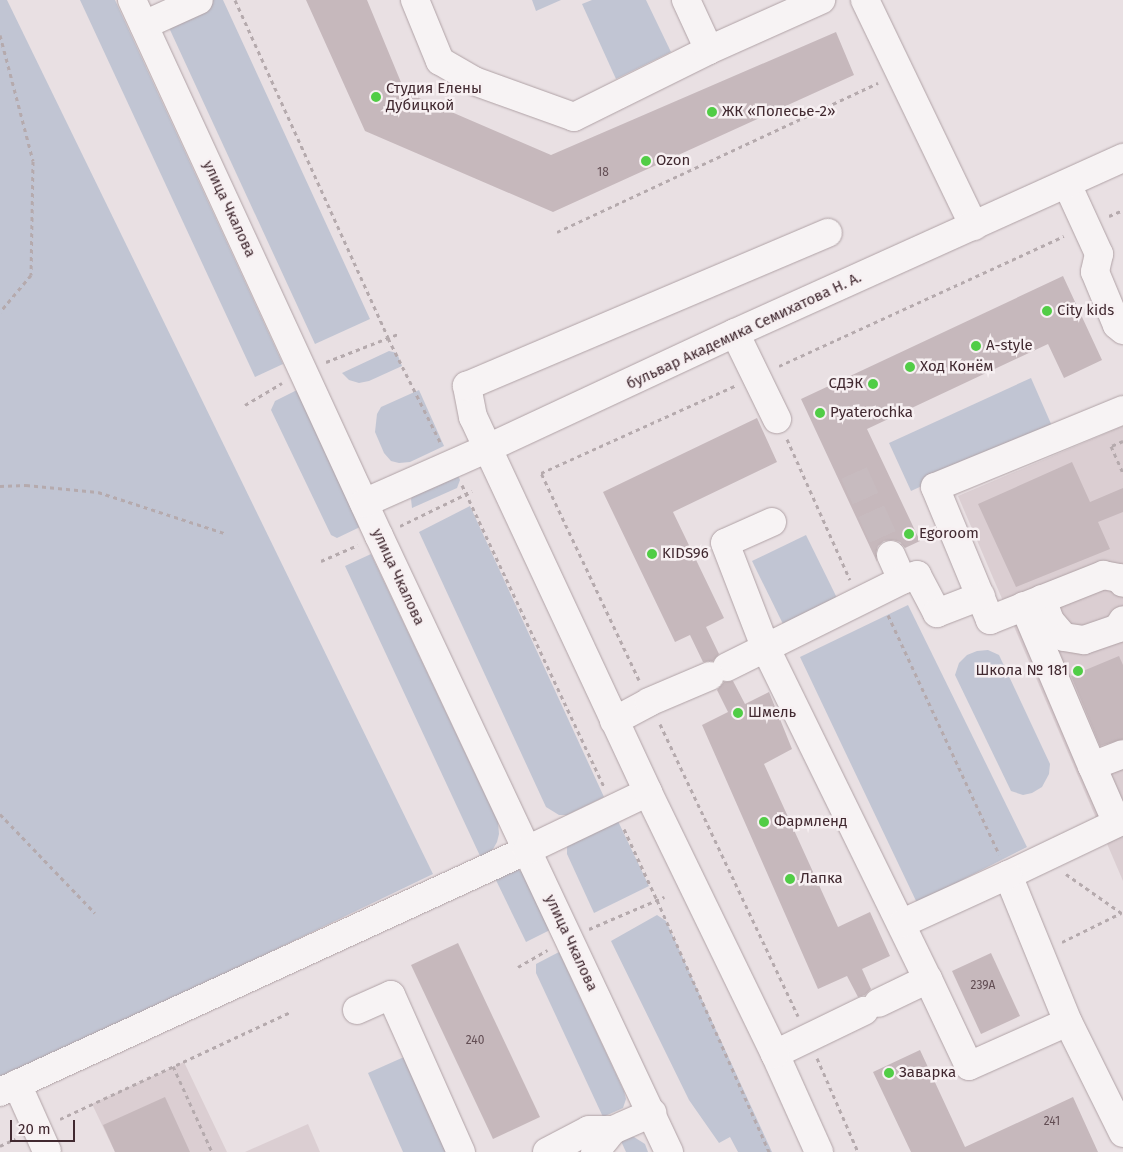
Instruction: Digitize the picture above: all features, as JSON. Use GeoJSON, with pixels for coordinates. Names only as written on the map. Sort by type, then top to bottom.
{"type":"FeatureCollection","features":[{"type":"Feature","properties":{"kind":"street","name":"улица Чкалова"},"geometry":{"type":"LineString","coordinates":[[132,0],[364,503],[669,1152]]}},
{"type":"Feature","properties":{"kind":"street"},"geometry":{"type":"LineString","coordinates":[[144,26],[199,0]]}},
{"type":"Feature","properties":{"kind":"street"},"geometry":{"type":"LineString","coordinates":[[415,0],[440,61],[474,81],[574,117],[709,50],[821,0]]}},
{"type":"Feature","properties":{"kind":"street"},"geometry":{"type":"LineString","coordinates":[[686,0],[709,50]]}},
{"type":"Feature","properties":{"kind":"street"},"geometry":{"type":"LineString","coordinates":[[865,0],[974,226]]}},
{"type":"Feature","properties":{"kind":"street","name":"бульвар Академика Семихатова Н. А."},"geometry":{"type":"LineString","coordinates":[[364,503],[1123,158]]}},
{"type":"Feature","properties":{"kind":"street"},"geometry":{"type":"LineString","coordinates":[[1067,184],[1099,254],[1095,272],[1117,325],[1123,330]]}},
{"type":"Feature","properties":{"kind":"street"},"geometry":{"type":"LineString","coordinates":[[819,1152],[775,1054],[648,792],[473,417],[467,386],[828,233]]}},
{"type":"Feature","properties":{"kind":"street"},"geometry":{"type":"LineString","coordinates":[[735,333],[777,419]]}},
{"type":"Feature","properties":{"kind":"street"},"geometry":{"type":"LineString","coordinates":[[1116,576],[1033,602],[990,620],[935,487],[1123,410]]}},
{"type":"Feature","properties":{"kind":"street"},"geometry":{"type":"LineString","coordinates":[[772,522],[726,543],[766,649],[903,924],[969,1066],[1068,1022]]}},
{"type":"Feature","properties":{"kind":"street"},"geometry":{"type":"LineString","coordinates":[[890,555],[902,580]]}},
{"type":"Feature","properties":{"kind":"street"},"geometry":{"type":"LineString","coordinates":[[614,720],[766,649],[902,580],[917,575],[938,613],[981,596]]}},
{"type":"Feature","properties":{"kind":"street"},"geometry":{"type":"LineString","coordinates":[[1033,602],[1064,638],[1084,640],[1118,628],[1123,620]]}},
{"type":"Feature","properties":{"kind":"street"},"geometry":{"type":"LineString","coordinates":[[903,924],[1008,863],[1042,858],[1117,823],[1092,766],[1033,602]]}},
{"type":"Feature","properties":{"kind":"street"},"geometry":{"type":"LineString","coordinates":[[1092,766],[1123,754]]}},
{"type":"Feature","properties":{"kind":"street"},"geometry":{"type":"LineString","coordinates":[[42,1140],[8,1088],[527,850],[648,792]]}},
{"type":"Feature","properties":{"kind":"street"},"geometry":{"type":"LineString","coordinates":[[1008,863],[1038,953],[1068,1022],[1123,1133]]}},
{"type":"Feature","properties":{"kind":"street"},"geometry":{"type":"LineString","coordinates":[[775,1054],[928,979]]}},
{"type":"Feature","properties":{"kind":"street"},"geometry":{"type":"LineString","coordinates":[[356,1010],[391,995],[461,1152]]}},
{"type":"Feature","properties":{"kind":"street"},"geometry":{"type":"LineString","coordinates":[[547,1152],[590,1130],[613,1130],[652,1113]]}},
{"type":"Feature","properties":{"kind":"street"},"geometry":{"type":"LineString","coordinates":[[595,1152],[613,1130]]}},
{"type":"Feature","properties":{"kind":"path"},"geometry":{"type":"LineString","coordinates":[[235,0],[388,338],[452,464],[657,900],[769,1152]]}},
{"type":"Feature","properties":{"kind":"path"},"geometry":{"type":"LineString","coordinates":[[0,35],[32,161],[31,275],[0,312]]}},
{"type":"Feature","properties":{"kind":"path"},"geometry":{"type":"LineString","coordinates":[[557,232],[901,72]]}},
{"type":"Feature","properties":{"kind":"path"},"geometry":{"type":"LineString","coordinates":[[777,419],[859,601],[883,604],[999,854],[1008,863]]}},
{"type":"Feature","properties":{"kind":"path"},"geometry":{"type":"LineString","coordinates":[[1123,441],[1111,446],[1123,473]]}},
{"type":"Feature","properties":{"kind":"path"},"geometry":{"type":"LineString","coordinates":[[0,486],[26,485],[98,492],[224,533]]}},
{"type":"Feature","properties":{"kind":"path"},"geometry":{"type":"LineString","coordinates":[[0,814],[95,913]]}},
{"type":"Feature","properties":{"kind":"path"},"geometry":{"type":"LineString","coordinates":[[1042,858],[1122,913]]}},
{"type":"Feature","properties":{"kind":"path"},"geometry":{"type":"LineString","coordinates":[[1038,953],[1122,913]]}},
{"type":"Feature","properties":{"kind":"path"},"geometry":{"type":"LineString","coordinates":[[0,1146],[42,1140],[173,1066],[291,1012]]}},
{"type":"Feature","properties":{"kind":"path"},"geometry":{"type":"LineString","coordinates":[[173,1066],[212,1152]]}},
{"type":"Feature","properties":{"kind":"shaded area"},"geometry":{"type":"Polygon","coordinates":[[[0,0],[7,0],[433,874],[0,1082],[0,0]]]}},
{"type":"Feature","properties":{"kind":"shaded area"},"geometry":{"type":"Polygon","coordinates":[[[80,0],[115,0],[283,364],[255,377],[80,0]]]}},
{"type":"Feature","properties":{"kind":"shaded area"},"geometry":{"type":"Polygon","coordinates":[[[206,0],[223,0],[370,319],[315,344],[165,19],[206,0]]]}},
{"type":"Feature","properties":{"kind":"shaded area"},"geometry":{"type":"Polygon","coordinates":[[[532,0],[561,0],[536,11],[532,0]]]}},
{"type":"Feature","properties":{"kind":"shaded area"},"geometry":{"type":"Polygon","coordinates":[[[592,0],[646,0],[671,52],[616,79],[582,4],[592,0]]]}},
{"type":"Feature","properties":{"kind":"shaded area"},"geometry":{"type":"Polygon","coordinates":[[[389,351],[397,353],[402,366],[369,381],[359,383],[349,380],[342,373],[389,351]]]}},
{"type":"Feature","properties":{"kind":"shaded area"},"geometry":{"type":"Polygon","coordinates":[[[1031,378],[1052,426],[911,491],[889,443],[1031,378]]]}},
{"type":"Feature","properties":{"kind":"shaded area"},"geometry":{"type":"Polygon","coordinates":[[[297,390],[360,527],[337,538],[331,535],[271,410],[275,401],[297,390]]]}},
{"type":"Feature","properties":{"kind":"shaded area"},"geometry":{"type":"Polygon","coordinates":[[[419,390],[444,446],[410,462],[399,463],[391,461],[384,453],[375,432],[377,414],[381,407],[419,390]]]}},
{"type":"Feature","properties":{"kind":"shaded area","name":"Школа № 181"},"geometry":{"type":"Polygon","coordinates":[[[1123,426],[1123,881],[958,496],[1123,426]]]}},
{"type":"Feature","properties":{"kind":"shaded area"},"geometry":{"type":"Polygon","coordinates":[[[458,475],[460,480],[457,488],[412,508],[411,499],[413,495],[458,475]]]}},
{"type":"Feature","properties":{"kind":"shaded area"},"geometry":{"type":"Polygon","coordinates":[[[470,506],[604,797],[567,815],[559,815],[546,807],[419,532],[470,506]]]}},
{"type":"Feature","properties":{"kind":"shaded area"},"geometry":{"type":"Polygon","coordinates":[[[806,535],[837,598],[783,624],[752,561],[806,535]]]}},
{"type":"Feature","properties":{"kind":"shaded area"},"geometry":{"type":"Polygon","coordinates":[[[371,554],[498,822],[499,834],[497,842],[492,851],[481,858],[345,566],[371,554]]]}},
{"type":"Feature","properties":{"kind":"shaded area"},"geometry":{"type":"Polygon","coordinates":[[[908,605],[1027,847],[917,903],[800,657],[908,605]]]}},
{"type":"Feature","properties":{"kind":"shaded area"},"geometry":{"type":"Polygon","coordinates":[[[988,650],[999,655],[1050,764],[1049,774],[1042,787],[1032,793],[1023,795],[1011,791],[955,675],[959,663],[967,655],[977,651],[988,650]]]}},
{"type":"Feature","properties":{"kind":"shaded area"},"geometry":{"type":"Polygon","coordinates":[[[616,817],[649,886],[594,913],[567,854],[567,847],[571,839],[616,817]]]}},
{"type":"Feature","properties":{"kind":"shaded area"},"geometry":{"type":"Polygon","coordinates":[[[514,867],[522,872],[552,929],[526,942],[492,872],[514,867]]]}},
{"type":"Feature","properties":{"kind":"shaded area"},"geometry":{"type":"Polygon","coordinates":[[[657,915],[666,921],[772,1152],[738,1152],[730,1137],[719,1143],[689,1100],[611,941],[657,915]]]}},
{"type":"Feature","properties":{"kind":"shaded area"},"geometry":{"type":"Polygon","coordinates":[[[559,952],[624,1091],[626,1099],[623,1108],[603,1117],[536,973],[536,964],[559,952]]]}},
{"type":"Feature","properties":{"kind":"shaded area"},"geometry":{"type":"Polygon","coordinates":[[[404,1057],[446,1152],[403,1152],[368,1073],[404,1057]]]}},
{"type":"Feature","properties":{"kind":"shaded area"},"geometry":{"type":"Polygon","coordinates":[[[184,1062],[227,1152],[115,1152],[92,1104],[184,1062]]]}},
{"type":"Feature","properties":{"kind":"shaded area"},"geometry":{"type":"Polygon","coordinates":[[[308,1124],[320,1152],[245,1152],[308,1124]]]}},
{"type":"Feature","properties":{"kind":"shaded area"},"geometry":{"type":"Polygon","coordinates":[[[634,1137],[645,1144],[648,1152],[626,1152],[620,1139],[634,1137]]]}},
{"type":"Feature","properties":{"kind":"building","name":"ЖК «Полесье-2»"},"geometry":{"type":"Polygon","coordinates":[[[306,0],[367,0],[405,92],[551,155],[836,32],[854,75],[553,212],[365,131],[306,0]]]}},
{"type":"Feature","properties":{"kind":"building"},"geometry":{"type":"Polygon","coordinates":[[[1063,276],[1102,360],[1064,378],[1048,344],[867,429],[920,541],[905,548],[900,542],[893,540],[884,541],[878,546],[876,553],[877,562],[801,399],[1063,276]]]}},
{"type":"Feature","properties":{"kind":"building"},"geometry":{"type":"Polygon","coordinates":[[[757,418],[777,462],[673,512],[724,618],[706,627],[719,654],[713,661],[703,662],[690,635],[675,642],[603,492],[757,418]]]}},
{"type":"Feature","properties":{"kind":"building"},"geometry":{"type":"Polygon","coordinates":[[[1072,462],[1090,502],[1123,488],[1123,512],[1098,522],[1110,549],[1016,587],[978,504],[1072,462]]]}},
{"type":"Feature","properties":{"kind":"building"},"geometry":{"type":"Polygon","coordinates":[[[1119,656],[1123,665],[1123,739],[1100,746],[1071,676],[1119,656]]]}},
{"type":"Feature","properties":{"kind":"building"},"geometry":{"type":"Polygon","coordinates":[[[733,681],[745,704],[769,692],[792,749],[764,764],[838,927],[870,912],[890,956],[862,969],[871,989],[865,995],[858,997],[847,976],[818,989],[702,725],[728,712],[717,690],[724,682],[733,681]]]}},
{"type":"Feature","properties":{"kind":"building"},"geometry":{"type":"Polygon","coordinates":[[[458,943],[540,1117],[493,1139],[411,965],[458,943]]]}},
{"type":"Feature","properties":{"kind":"building"},"geometry":{"type":"Polygon","coordinates":[[[991,953],[1020,1016],[981,1034],[952,971],[991,953]]]}},
{"type":"Feature","properties":{"kind":"building"},"geometry":{"type":"Polygon","coordinates":[[[920,1050],[965,1147],[1073,1097],[1098,1152],[911,1152],[873,1072],[920,1050]]]}},
{"type":"Feature","properties":{"kind":"building"},"geometry":{"type":"Polygon","coordinates":[[[165,1097],[190,1152],[115,1152],[103,1125],[165,1097]]]}},
{"type":"Feature","properties":{"kind":"tunnel"},"geometry":{"type":"LineString","coordinates":[[854,473],[891,555]]}},
{"type":"Feature","properties":{"kind":"place","name":"Студия Елены Дубицкой"},"geometry":{"type":"Point","coordinates":[376,97]}},
{"type":"Feature","properties":{"kind":"place","name":"ЖК «Полесье-2»"},"geometry":{"type":"Point","coordinates":[712,112]}},
{"type":"Feature","properties":{"kind":"place","name":"Ozon"},"geometry":{"type":"Point","coordinates":[646,161]}},
{"type":"Feature","properties":{"kind":"place","name":"City kids"},"geometry":{"type":"Point","coordinates":[1047,311]}},
{"type":"Feature","properties":{"kind":"place","name":"A-style"},"geometry":{"type":"Point","coordinates":[976,346]}},
{"type":"Feature","properties":{"kind":"place","name":"Ход Конём"},"geometry":{"type":"Point","coordinates":[910,367]}},
{"type":"Feature","properties":{"kind":"place","name":"СДЭК"},"geometry":{"type":"Point","coordinates":[873,384]}},
{"type":"Feature","properties":{"kind":"place","name":"Pyaterochka"},"geometry":{"type":"Point","coordinates":[820,413]}},
{"type":"Feature","properties":{"kind":"place","name":"Egoroom"},"geometry":{"type":"Point","coordinates":[909,534]}},
{"type":"Feature","properties":{"kind":"place","name":"KIDS96"},"geometry":{"type":"Point","coordinates":[652,554]}},
{"type":"Feature","properties":{"kind":"place","name":"Школа № 181"},"geometry":{"type":"Point","coordinates":[1078,671]}},
{"type":"Feature","properties":{"kind":"place","name":"Шмель"},"geometry":{"type":"Point","coordinates":[738,713]}},
{"type":"Feature","properties":{"kind":"place","name":"Фармленд"},"geometry":{"type":"Point","coordinates":[764,822]}},
{"type":"Feature","properties":{"kind":"place","name":"Лапка"},"geometry":{"type":"Point","coordinates":[790,879]}},
{"type":"Feature","properties":{"kind":"place","name":"Заварка"},"geometry":{"type":"Point","coordinates":[889,1073]}}]}
